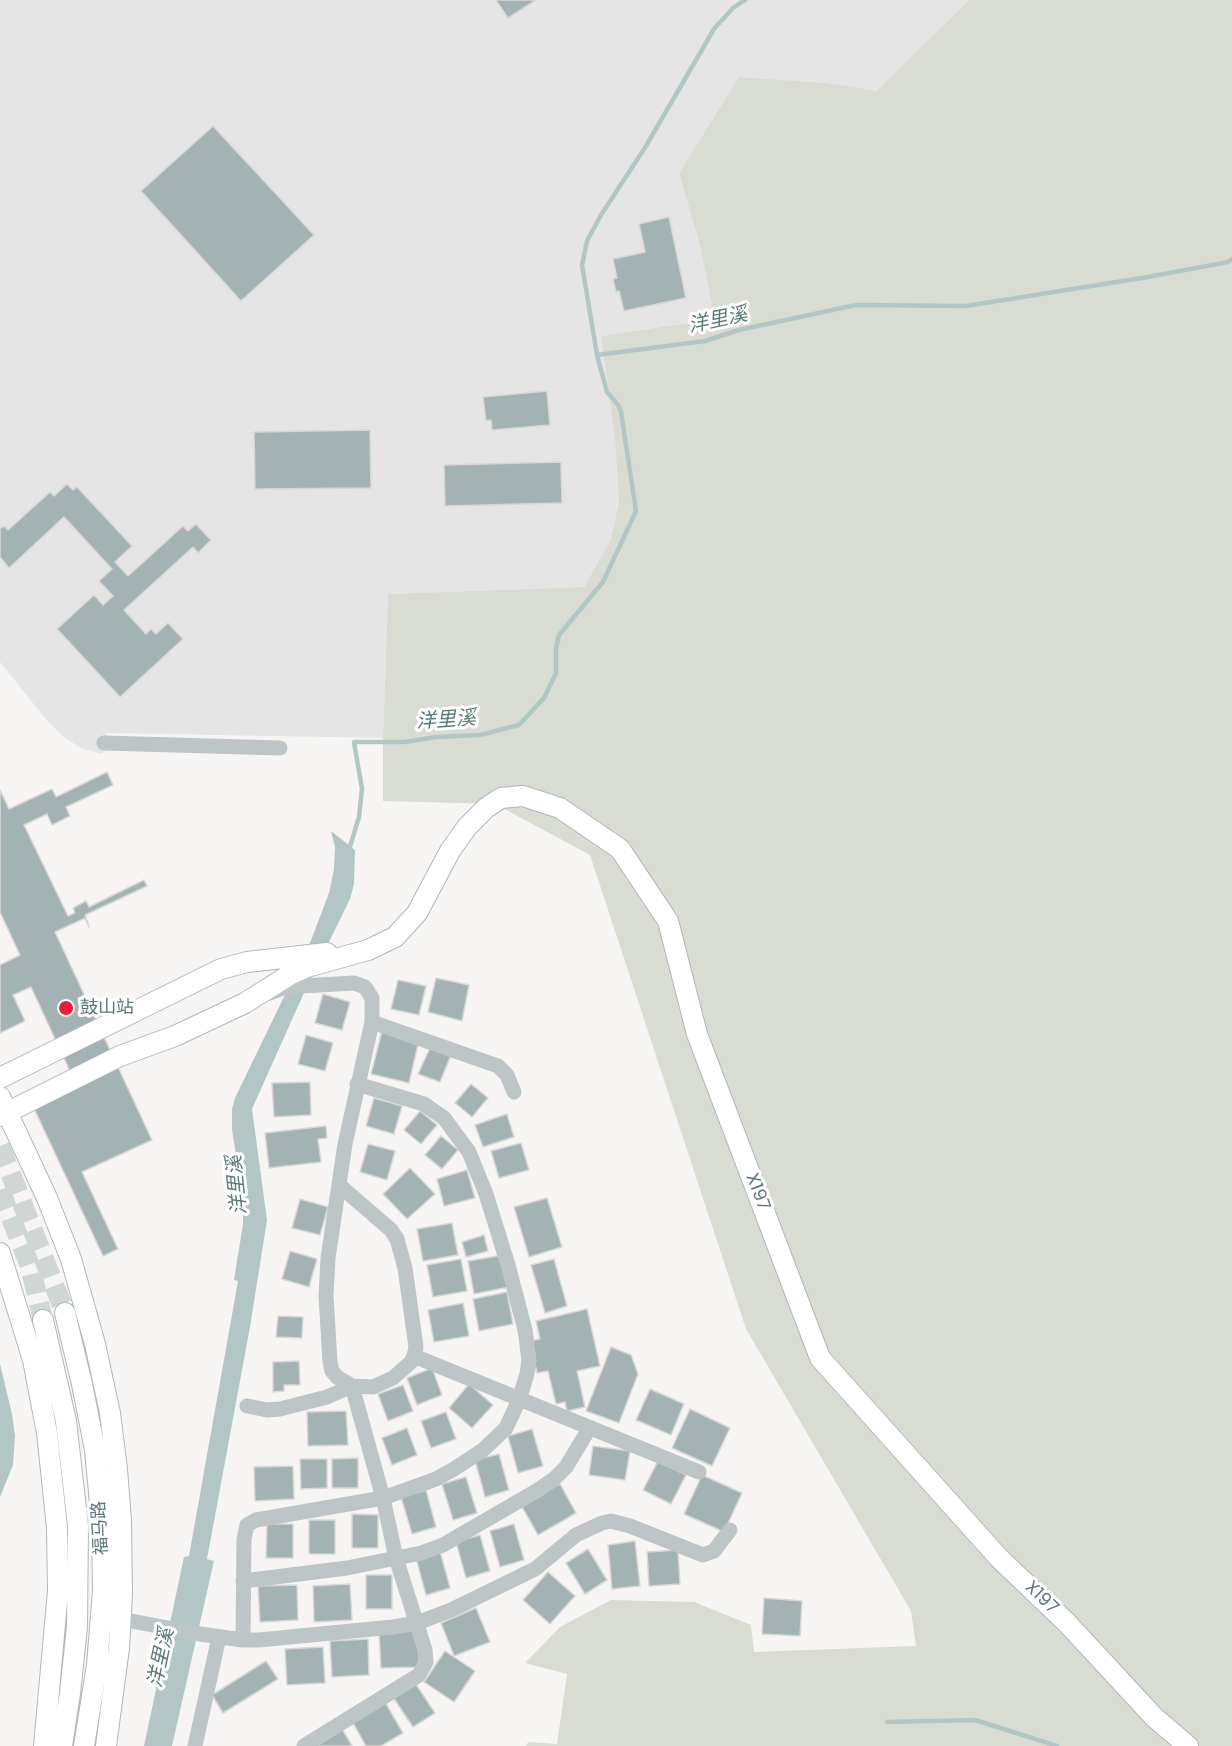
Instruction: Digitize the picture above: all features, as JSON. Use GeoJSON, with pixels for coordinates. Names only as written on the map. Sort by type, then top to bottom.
{"type":"FeatureCollection","features":[{"type":"Feature","properties":{"kind":"main road","name":"X197"},"geometry":{"type":"LineString","coordinates":[[335,956],[368,950],[395,937],[410,922],[459,837],[475,818],[501,798],[523,796],[551,804],[570,814],[620,849],[668,921],[697,1034],[820,1358],[999,1558],[1067,1623],[1154,1717],[1188,1746]]}},
{"type":"Feature","properties":{"kind":"main road"},"geometry":{"type":"LineString","coordinates":[[0,1078],[221,969],[241,963],[300,955],[335,956]]}},
{"type":"Feature","properties":{"kind":"main road"},"geometry":{"type":"LineString","coordinates":[[106,1746],[121,1619],[121,1521],[117,1469],[101,1370],[71,1259],[47,1198],[2,1108],[120,1056],[175,1036],[335,956]]}},
{"type":"Feature","properties":{"kind":"main road"},"geometry":{"type":"LineString","coordinates":[[0,1253],[33,1360],[47,1432],[57,1527],[58,1591],[44,1746]]}},
{"type":"Feature","properties":{"kind":"main road","name":"福马路"},"geometry":{"type":"LineString","coordinates":[[65,1313],[95,1450],[102,1524],[102,1592],[97,1665],[84,1746]]}},
{"type":"Feature","properties":{"kind":"main road","name":"福马路"},"geometry":{"type":"LineString","coordinates":[[43,1320],[66,1421],[78,1526],[77,1627],[72,1683],[62,1746]]}},
{"type":"Feature","properties":{"kind":"street"},"geometry":{"type":"LineString","coordinates":[[104,743],[280,748]]}},
{"type":"Feature","properties":{"kind":"street"},"geometry":{"type":"LineString","coordinates":[[288,981],[321,984],[354,983],[365,987],[372,998],[372,1022],[345,1144],[328,1258],[326,1296],[329,1351],[332,1371],[352,1386],[384,1498],[396,1558],[426,1656],[426,1662],[419,1675],[304,1746]]}},
{"type":"Feature","properties":{"kind":"street"},"geometry":{"type":"LineString","coordinates":[[372,1022],[498,1066],[507,1076],[514,1092]]}},
{"type":"Feature","properties":{"kind":"street"},"geometry":{"type":"LineString","coordinates":[[243,1640],[245,1530],[250,1522],[384,1498],[436,1479],[483,1450],[506,1428],[519,1400],[527,1374],[525,1330],[486,1194],[469,1152],[448,1123],[424,1104],[357,1084]]}},
{"type":"Feature","properties":{"kind":"street"},"geometry":{"type":"LineString","coordinates":[[247,1406],[267,1410],[280,1409],[327,1397],[352,1386],[381,1384],[402,1370],[414,1356],[416,1347],[405,1268],[397,1239],[391,1230],[339,1185]]}},
{"type":"Feature","properties":{"kind":"street"},"geometry":{"type":"LineString","coordinates":[[414,1356],[699,1472]]}},
{"type":"Feature","properties":{"kind":"street"},"geometry":{"type":"LineString","coordinates":[[243,1581],[347,1568],[396,1558],[442,1545],[547,1484],[566,1467],[589,1429]]}},
{"type":"Feature","properties":{"kind":"street"},"geometry":{"type":"LineString","coordinates":[[121,1619],[243,1640],[417,1623],[451,1610],[535,1569],[576,1535],[602,1522],[611,1521],[630,1526],[703,1555],[714,1551],[730,1530]]}},
{"type":"Feature","properties":{"kind":"street"},"geometry":{"type":"LineString","coordinates":[[195,1746],[219,1637]]}},
{"type":"Feature","properties":{"kind":"shaded area"},"geometry":{"type":"Polygon","coordinates":[[[0,0],[969,0],[877,92],[827,83],[739,77],[679,173],[700,246],[715,319],[601,336],[615,440],[619,502],[612,540],[584,587],[388,594],[383,738],[106,733],[103,754],[83,749],[65,738],[49,723],[0,662],[0,0]]]}},
{"type":"Feature","properties":{"kind":"shaded area"},"geometry":{"type":"Polygon","coordinates":[[[969,0],[1232,0],[1232,1746],[526,1746],[528,1742],[557,1744],[567,1674],[525,1663],[560,1627],[611,1600],[694,1602],[751,1625],[754,1652],[916,1646],[911,1611],[746,1329],[590,855],[495,804],[383,801],[388,594],[584,587],[611,540],[619,502],[615,440],[601,336],[715,319],[700,246],[679,173],[739,77],[827,83],[877,91],[969,0]]]}},
{"type":"Feature","properties":{"kind":"shaded area"},"geometry":{"type":"Polygon","coordinates":[[[331,831],[355,850],[354,884],[350,899],[303,995],[252,1109],[267,1220],[250,1327],[207,1559],[214,1561],[172,1746],[144,1746],[184,1557],[189,1556],[238,1281],[234,1280],[243,1224],[243,1200],[232,1130],[232,1109],[235,1098],[310,943],[329,893],[334,869],[335,847],[331,831]]]}},
{"type":"Feature","properties":{"kind":"shaded area"},"geometry":{"type":"Polygon","coordinates":[[[0,1364],[15,1436],[13,1465],[0,1497],[0,1364]]]}},
{"type":"Feature","properties":{"kind":"building"},"geometry":{"type":"Polygon","coordinates":[[[496,0],[536,0],[508,18],[496,0]]]}},
{"type":"Feature","properties":{"kind":"building"},"geometry":{"type":"Polygon","coordinates":[[[213,126],[314,235],[241,301],[141,191],[213,126]]]}},
{"type":"Feature","properties":{"kind":"building"},"geometry":{"type":"Polygon","coordinates":[[[669,217],[686,298],[624,311],[613,279],[617,278],[613,259],[645,252],[639,224],[669,217]]]}},
{"type":"Feature","properties":{"kind":"building"},"geometry":{"type":"Polygon","coordinates":[[[547,391],[550,425],[492,430],[491,420],[486,421],[483,397],[547,391]]]}},
{"type":"Feature","properties":{"kind":"building"},"geometry":{"type":"Polygon","coordinates":[[[370,430],[371,488],[255,489],[254,432],[370,430]]]}},
{"type":"Feature","properties":{"kind":"building"},"geometry":{"type":"Polygon","coordinates":[[[561,462],[562,503],[445,506],[444,465],[561,462]]]}},
{"type":"Feature","properties":{"kind":"building"},"geometry":{"type":"Polygon","coordinates":[[[67,484],[73,490],[77,487],[132,546],[115,562],[128,576],[183,526],[188,531],[196,524],[211,540],[198,553],[193,547],[124,610],[146,634],[151,629],[156,634],[168,623],[183,639],[120,697],[57,629],[94,595],[103,605],[113,596],[99,581],[112,569],[64,517],[9,568],[0,557],[0,529],[4,526],[8,530],[50,492],[54,496],[67,484]]]}},
{"type":"Feature","properties":{"kind":"building","name":"鼓山站"},"geometry":{"type":"Polygon","coordinates":[[[107,772],[113,785],[66,807],[70,816],[52,825],[47,814],[24,825],[68,916],[75,913],[73,908],[86,901],[89,907],[144,880],[147,886],[85,915],[89,927],[85,918],[55,932],[152,1140],[82,1172],[118,1249],[103,1256],[31,1102],[75,1082],[31,987],[13,995],[25,1021],[0,1033],[0,965],[20,955],[0,912],[0,790],[9,809],[52,789],[56,797],[107,772]]]}},
{"type":"Feature","properties":{"kind":"building"},"geometry":{"type":"Polygon","coordinates":[[[436,978],[469,985],[462,1021],[428,1012],[436,978]]]}},
{"type":"Feature","properties":{"kind":"building"},"geometry":{"type":"Polygon","coordinates":[[[398,980],[426,986],[419,1015],[391,1009],[398,980]]]}},
{"type":"Feature","properties":{"kind":"building"},"geometry":{"type":"Polygon","coordinates":[[[323,994],[350,1002],[342,1030],[315,1023],[323,994]]]}},
{"type":"Feature","properties":{"kind":"building"},"geometry":{"type":"Polygon","coordinates":[[[382,1031],[419,1040],[409,1083],[371,1074],[382,1031]]]}},
{"type":"Feature","properties":{"kind":"building"},"geometry":{"type":"Polygon","coordinates":[[[306,1035],[333,1043],[325,1071],[298,1064],[306,1035]]]}},
{"type":"Feature","properties":{"kind":"building"},"geometry":{"type":"Polygon","coordinates":[[[430,1048],[451,1055],[440,1082],[418,1074],[430,1048]]]}},
{"type":"Feature","properties":{"kind":"building"},"geometry":{"type":"Polygon","coordinates":[[[310,1082],[311,1115],[274,1117],[272,1083],[310,1082]]]}},
{"type":"Feature","properties":{"kind":"building"},"geometry":{"type":"Polygon","coordinates":[[[471,1084],[488,1098],[472,1117],[455,1103],[471,1084]]]}},
{"type":"Feature","properties":{"kind":"building"},"geometry":{"type":"Polygon","coordinates":[[[374,1098],[402,1106],[394,1134],[366,1126],[374,1098]]]}},
{"type":"Feature","properties":{"kind":"building"},"geometry":{"type":"Polygon","coordinates":[[[420,1111],[437,1125],[421,1144],[404,1130],[420,1111]]]}},
{"type":"Feature","properties":{"kind":"building"},"geometry":{"type":"Polygon","coordinates":[[[507,1114],[514,1137],[483,1147],[475,1125],[507,1114]]]}},
{"type":"Feature","properties":{"kind":"building"},"geometry":{"type":"Polygon","coordinates":[[[326,1126],[327,1138],[318,1139],[321,1162],[269,1168],[265,1133],[326,1126]]]}},
{"type":"Feature","properties":{"kind":"building"},"geometry":{"type":"Polygon","coordinates":[[[441,1136],[458,1150],[442,1169],[425,1155],[441,1136]]]}},
{"type":"Feature","properties":{"kind":"building"},"geometry":{"type":"Polygon","coordinates":[[[521,1143],[529,1170],[499,1178],[491,1151],[521,1143]]]}},
{"type":"Feature","properties":{"kind":"building"},"geometry":{"type":"Polygon","coordinates":[[[368,1144],[395,1151],[387,1180],[360,1172],[368,1144]]]}},
{"type":"Feature","properties":{"kind":"building"},"geometry":{"type":"Polygon","coordinates":[[[410,1168],[435,1194],[407,1219],[383,1194],[410,1168]]]}},
{"type":"Feature","properties":{"kind":"building"},"geometry":{"type":"Polygon","coordinates":[[[467,1170],[475,1198],[444,1206],[437,1179],[467,1170]]]}},
{"type":"Feature","properties":{"kind":"building"},"geometry":{"type":"Polygon","coordinates":[[[547,1198],[562,1247],[529,1257],[514,1207],[547,1198]]]}},
{"type":"Feature","properties":{"kind":"building"},"geometry":{"type":"Polygon","coordinates":[[[300,1199],[328,1207],[320,1235],[292,1228],[300,1199]]]}},
{"type":"Feature","properties":{"kind":"building"},"geometry":{"type":"Polygon","coordinates":[[[452,1223],[458,1255],[423,1261],[417,1229],[452,1223]]]}},
{"type":"Feature","properties":{"kind":"building"},"geometry":{"type":"Polygon","coordinates":[[[484,1235],[488,1251],[466,1257],[462,1242],[484,1235]]]}},
{"type":"Feature","properties":{"kind":"building"},"geometry":{"type":"Polygon","coordinates":[[[290,1251],[317,1259],[309,1287],[282,1279],[290,1251]]]}},
{"type":"Feature","properties":{"kind":"building"},"geometry":{"type":"Polygon","coordinates":[[[503,1255],[509,1287],[474,1294],[468,1261],[503,1255]]]}},
{"type":"Feature","properties":{"kind":"building"},"geometry":{"type":"Polygon","coordinates":[[[461,1259],[467,1291],[433,1297],[427,1265],[461,1259]]]}},
{"type":"Feature","properties":{"kind":"building"},"geometry":{"type":"Polygon","coordinates":[[[554,1259],[567,1306],[545,1313],[531,1265],[554,1259]]]}},
{"type":"Feature","properties":{"kind":"building"},"geometry":{"type":"Polygon","coordinates":[[[507,1292],[513,1324],[479,1331],[473,1299],[507,1292]]]}},
{"type":"Feature","properties":{"kind":"building"},"geometry":{"type":"Polygon","coordinates":[[[463,1303],[469,1336],[434,1342],[428,1310],[463,1303]]]}},
{"type":"Feature","properties":{"kind":"building"},"geometry":{"type":"Polygon","coordinates":[[[587,1309],[600,1366],[577,1371],[585,1407],[567,1411],[565,1402],[556,1404],[548,1371],[537,1373],[530,1341],[540,1339],[536,1321],[587,1309]]]}},
{"type":"Feature","properties":{"kind":"building"},"geometry":{"type":"Polygon","coordinates":[[[278,1316],[303,1317],[302,1338],[276,1337],[278,1316]]]}},
{"type":"Feature","properties":{"kind":"building"},"geometry":{"type":"Polygon","coordinates":[[[611,1347],[631,1355],[638,1374],[619,1423],[586,1411],[611,1347]]]}},
{"type":"Feature","properties":{"kind":"building"},"geometry":{"type":"Polygon","coordinates":[[[299,1361],[300,1385],[284,1385],[284,1391],[273,1392],[273,1362],[299,1361]]]}},
{"type":"Feature","properties":{"kind":"building"},"geometry":{"type":"Polygon","coordinates":[[[432,1368],[442,1395],[417,1405],[407,1378],[432,1368]]]}},
{"type":"Feature","properties":{"kind":"building"},"geometry":{"type":"Polygon","coordinates":[[[469,1384],[493,1405],[472,1428],[449,1408],[469,1384]]]}},
{"type":"Feature","properties":{"kind":"building"},"geometry":{"type":"Polygon","coordinates":[[[403,1385],[413,1411],[388,1421],[378,1394],[403,1385]]]}},
{"type":"Feature","properties":{"kind":"building"},"geometry":{"type":"Polygon","coordinates":[[[650,1389],[684,1404],[671,1435],[636,1420],[650,1389]]]}},
{"type":"Feature","properties":{"kind":"building"},"geometry":{"type":"Polygon","coordinates":[[[690,1409],[730,1428],[712,1466],[672,1448],[690,1409]]]}},
{"type":"Feature","properties":{"kind":"building"},"geometry":{"type":"Polygon","coordinates":[[[346,1411],[348,1445],[308,1446],[307,1412],[346,1411]]]}},
{"type":"Feature","properties":{"kind":"building"},"geometry":{"type":"Polygon","coordinates":[[[446,1412],[456,1439],[431,1448],[421,1421],[446,1412]]]}},
{"type":"Feature","properties":{"kind":"building"},"geometry":{"type":"Polygon","coordinates":[[[407,1428],[417,1455],[392,1465],[382,1438],[407,1428]]]}},
{"type":"Feature","properties":{"kind":"building"},"geometry":{"type":"Polygon","coordinates":[[[532,1429],[543,1466],[518,1473],[508,1436],[532,1429]]]}},
{"type":"Feature","properties":{"kind":"building"},"geometry":{"type":"Polygon","coordinates":[[[593,1446],[630,1451],[625,1480],[589,1475],[593,1446]]]}},
{"type":"Feature","properties":{"kind":"building"},"geometry":{"type":"Polygon","coordinates":[[[499,1454],[509,1490],[485,1497],[475,1460],[499,1454]]]}},
{"type":"Feature","properties":{"kind":"building"},"geometry":{"type":"Polygon","coordinates":[[[358,1458],[358,1488],[332,1488],[332,1459],[358,1458]]]}},
{"type":"Feature","properties":{"kind":"building"},"geometry":{"type":"Polygon","coordinates":[[[300,1459],[327,1459],[327,1488],[301,1489],[300,1459]]]}},
{"type":"Feature","properties":{"kind":"building"},"geometry":{"type":"Polygon","coordinates":[[[658,1461],[686,1475],[671,1504],[643,1490],[658,1461]]]}},
{"type":"Feature","properties":{"kind":"building"},"geometry":{"type":"Polygon","coordinates":[[[293,1466],[294,1499],[255,1501],[254,1467],[293,1466]]]}},
{"type":"Feature","properties":{"kind":"building"},"geometry":{"type":"Polygon","coordinates":[[[702,1475],[742,1493],[724,1532],[684,1514],[702,1475]]]}},
{"type":"Feature","properties":{"kind":"building"},"geometry":{"type":"Polygon","coordinates":[[[466,1477],[477,1513],[453,1520],[442,1484],[466,1477]]]}},
{"type":"Feature","properties":{"kind":"building"},"geometry":{"type":"Polygon","coordinates":[[[560,1484],[576,1513],[538,1535],[521,1505],[560,1484]]]}},
{"type":"Feature","properties":{"kind":"building"},"geometry":{"type":"Polygon","coordinates":[[[426,1490],[436,1527],[412,1534],[401,1497],[426,1490]]]}},
{"type":"Feature","properties":{"kind":"building"},"geometry":{"type":"Polygon","coordinates":[[[352,1514],[378,1515],[378,1548],[352,1548],[352,1514]]]}},
{"type":"Feature","properties":{"kind":"building"},"geometry":{"type":"Polygon","coordinates":[[[309,1520],[335,1520],[335,1554],[309,1554],[309,1520]]]}},
{"type":"Feature","properties":{"kind":"building"},"geometry":{"type":"Polygon","coordinates":[[[267,1524],[293,1524],[293,1558],[266,1558],[267,1524]]]}},
{"type":"Feature","properties":{"kind":"building"},"geometry":{"type":"Polygon","coordinates":[[[514,1524],[524,1560],[500,1567],[490,1531],[514,1524]]]}},
{"type":"Feature","properties":{"kind":"building"},"geometry":{"type":"Polygon","coordinates":[[[480,1535],[490,1571],[466,1578],[456,1542],[480,1535]]]}},
{"type":"Feature","properties":{"kind":"building"},"geometry":{"type":"Polygon","coordinates":[[[635,1541],[640,1586],[612,1589],[608,1545],[635,1541]]]}},
{"type":"Feature","properties":{"kind":"building"},"geometry":{"type":"Polygon","coordinates":[[[588,1549],[607,1580],[585,1594],[566,1563],[588,1549]]]}},
{"type":"Feature","properties":{"kind":"building"},"geometry":{"type":"Polygon","coordinates":[[[678,1550],[680,1584],[649,1586],[647,1552],[678,1550]]]}},
{"type":"Feature","properties":{"kind":"building"},"geometry":{"type":"Polygon","coordinates":[[[440,1551],[450,1588],[426,1595],[416,1558],[440,1551]]]}},
{"type":"Feature","properties":{"kind":"building"},"geometry":{"type":"Polygon","coordinates":[[[548,1572],[575,1596],[550,1624],[523,1600],[548,1572]]]}},
{"type":"Feature","properties":{"kind":"building"},"geometry":{"type":"Polygon","coordinates":[[[366,1575],[392,1575],[392,1609],[366,1609],[366,1575]]]}},
{"type":"Feature","properties":{"kind":"building"},"geometry":{"type":"Polygon","coordinates":[[[350,1584],[352,1620],[314,1622],[313,1586],[350,1584]]]}},
{"type":"Feature","properties":{"kind":"building"},"geometry":{"type":"Polygon","coordinates":[[[297,1585],[298,1620],[260,1622],[258,1586],[297,1585]]]}},
{"type":"Feature","properties":{"kind":"building"},"geometry":{"type":"Polygon","coordinates":[[[764,1598],[802,1601],[800,1636],[762,1634],[764,1598]]]}},
{"type":"Feature","properties":{"kind":"building"},"geometry":{"type":"Polygon","coordinates":[[[476,1608],[490,1642],[454,1656],[441,1623],[476,1608]]]}},
{"type":"Feature","properties":{"kind":"building"},"geometry":{"type":"Polygon","coordinates":[[[418,1631],[419,1667],[381,1668],[379,1632],[418,1631]]]}},
{"type":"Feature","properties":{"kind":"building"},"geometry":{"type":"Polygon","coordinates":[[[368,1639],[369,1675],[332,1677],[330,1641],[368,1639]]]}},
{"type":"Feature","properties":{"kind":"building"},"geometry":{"type":"Polygon","coordinates":[[[323,1647],[325,1683],[287,1685],[285,1649],[323,1647]]]}},
{"type":"Feature","properties":{"kind":"building"},"geometry":{"type":"Polygon","coordinates":[[[445,1651],[475,1671],[454,1702],[424,1682],[445,1651]]]}},
{"type":"Feature","properties":{"kind":"building"},"geometry":{"type":"Polygon","coordinates":[[[266,1661],[278,1679],[223,1713],[212,1695],[266,1661]]]}},
{"type":"Feature","properties":{"kind":"building"},"geometry":{"type":"Polygon","coordinates":[[[415,1683],[435,1713],[413,1727],[393,1697],[415,1683]]]}},
{"type":"Feature","properties":{"kind":"building"},"geometry":{"type":"Polygon","coordinates":[[[385,1702],[403,1733],[381,1746],[366,1746],[352,1721],[385,1702]]]}},
{"type":"Feature","properties":{"kind":"building"},"geometry":{"type":"Polygon","coordinates":[[[341,1727],[352,1746],[309,1746],[341,1727]]]}},
{"type":"Feature","properties":{"kind":"waterway"},"geometry":{"type":"LineString","coordinates":[[597,355],[582,265],[587,241],[714,29],[733,8],[745,0]]}},
{"type":"Feature","properties":{"kind":"waterway","name":"洋里溪"},"geometry":{"type":"LineString","coordinates":[[349,850],[359,817],[362,789],[354,742],[405,742],[436,737],[480,735],[519,725],[544,698],[556,673],[556,648],[559,635],[603,582],[636,511],[621,412],[607,392],[597,355],[705,341],[739,330],[856,305],[966,306],[1148,277],[1228,262],[1232,259]]}},
{"type":"Feature","properties":{"kind":"waterway"},"geometry":{"type":"LineString","coordinates":[[887,1722],[975,1720],[1057,1746]]}},
{"type":"Feature","properties":{"kind":"tunnel"},"geometry":{"type":"LineString","coordinates":[[0,1146],[65,1313]]}},
{"type":"Feature","properties":{"kind":"tunnel"},"geometry":{"type":"LineString","coordinates":[[0,1190],[30,1266],[43,1320]]}},
{"type":"Feature","properties":{"kind":"place","name":"鼓山站"},"geometry":{"type":"Point","coordinates":[66,1008]}}]}
